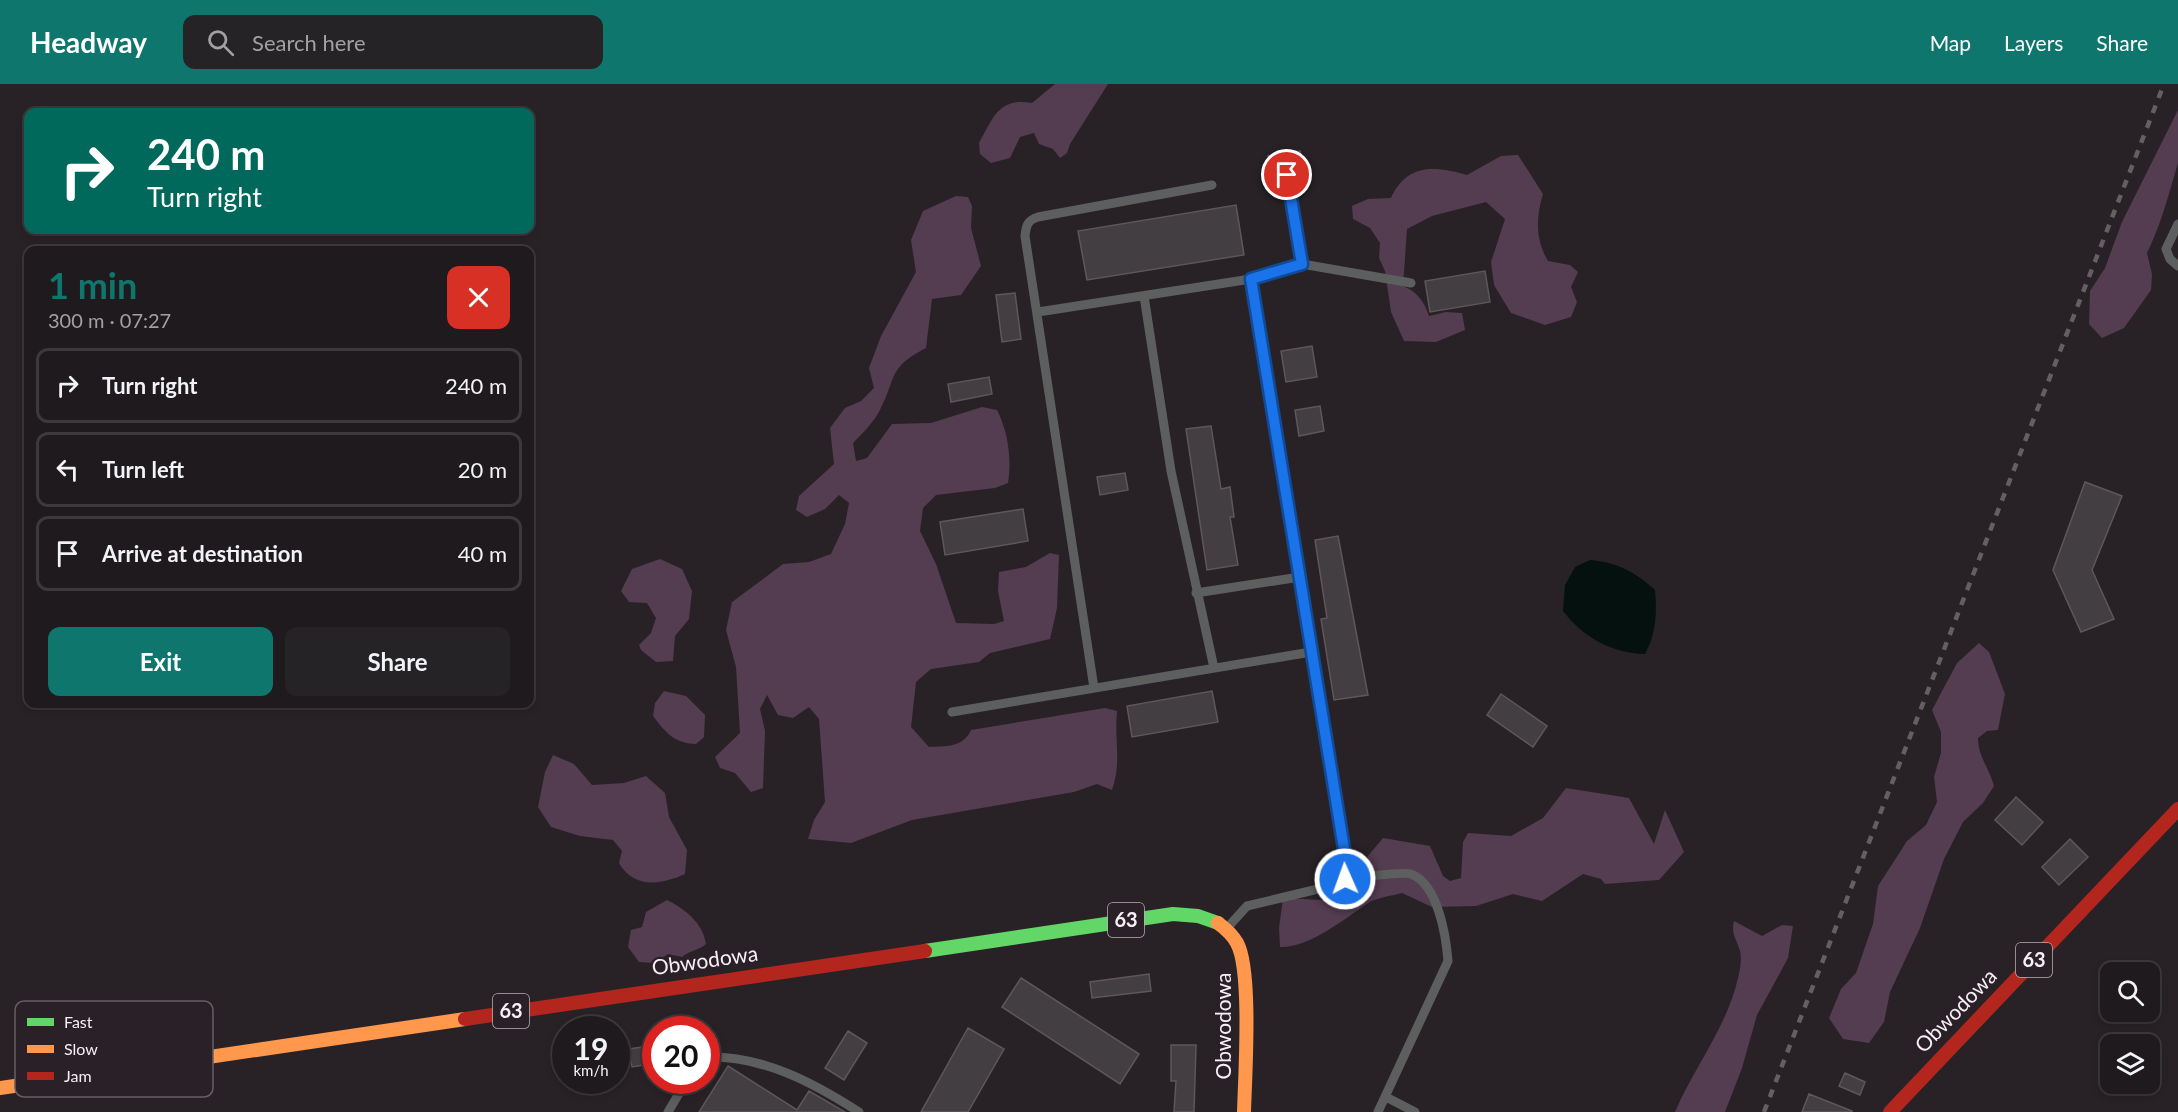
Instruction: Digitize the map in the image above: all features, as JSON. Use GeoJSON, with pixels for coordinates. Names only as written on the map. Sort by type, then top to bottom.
{"type":"FeatureCollection","features":[{"type":"Feature","properties":{"kind":"main road","name":"Obwodowa"},"geometry":{"type":"LineString","coordinates":[[1890,1112],[2178,809]]}},
{"type":"Feature","properties":{"kind":"main road","name":"Obwodowa"},"geometry":{"type":"LineString","coordinates":[[213,1056],[1173,914],[1198,914],[1227,929],[1244,958],[1244,1112]]}},
{"type":"Feature","properties":{"kind":"main road","name":"Obwodowa"},"geometry":{"type":"LineString","coordinates":[[0,1088],[15,1086]]}},
{"type":"Feature","properties":{"kind":"lane"},"geometry":{"type":"LineString","coordinates":[[1287,175],[1302,264]]}},
{"type":"Feature","properties":{"kind":"lane"},"geometry":{"type":"LineString","coordinates":[[1094,688],[1025,236],[1026,226],[1031,219],[1212,185]]}},
{"type":"Feature","properties":{"kind":"lane"},"geometry":{"type":"LineString","coordinates":[[2178,224],[2166,249],[2170,259],[2178,266]]}},
{"type":"Feature","properties":{"kind":"lane"},"geometry":{"type":"LineString","coordinates":[[1038,312],[1251,279],[1302,264],[1411,283]]}},
{"type":"Feature","properties":{"kind":"lane"},"geometry":{"type":"LineString","coordinates":[[1251,279],[1345,855],[1345,879]]}},
{"type":"Feature","properties":{"kind":"lane"},"geometry":{"type":"LineString","coordinates":[[1144,296],[1171,471],[1214,668]]}},
{"type":"Feature","properties":{"kind":"lane"},"geometry":{"type":"LineString","coordinates":[[1196,593],[1299,577]]}},
{"type":"Feature","properties":{"kind":"lane"},"geometry":{"type":"LineString","coordinates":[[952,712],[1311,652]]}},
{"type":"Feature","properties":{"kind":"lane"},"geometry":{"type":"LineString","coordinates":[[1227,929],[1246,906],[1312,892],[1345,879],[1410,873],[1429,886],[1446,935],[1448,961],[1378,1112]]}},
{"type":"Feature","properties":{"kind":"lane"},"geometry":{"type":"LineString","coordinates":[[720,1059],[755,1063],[788,1073],[818,1086],[859,1112]]}},
{"type":"Feature","properties":{"kind":"lane"},"geometry":{"type":"LineString","coordinates":[[668,1112],[679,1094]]}},
{"type":"Feature","properties":{"kind":"lane"},"geometry":{"type":"LineString","coordinates":[[1386,1097],[1415,1112]]}},
{"type":"Feature","properties":{"kind":"shaded area"},"geometry":{"type":"Polygon","coordinates":[[[1055,84],[1108,84],[1070,144],[1067,153],[1060,158],[1053,149],[1039,144],[1034,133],[1020,137],[1010,158],[991,163],[980,154],[979,143],[998,111],[1012,103],[1032,103],[1055,84]]]}},
{"type":"Feature","properties":{"kind":"shaded area"},"geometry":{"type":"Polygon","coordinates":[[[2178,110],[2178,163],[2161,220],[2147,253],[2152,274],[2151,290],[2124,328],[2102,338],[2089,324],[2090,291],[2105,268],[2122,222],[2178,110]]]}},
{"type":"Feature","properties":{"kind":"shaded area"},"geometry":{"type":"Polygon","coordinates":[[[1518,155],[1543,194],[1538,228],[1548,261],[1570,265],[1578,272],[1571,287],[1577,302],[1571,317],[1545,325],[1511,313],[1494,285],[1491,262],[1505,219],[1486,202],[1432,216],[1407,229],[1403,286],[1420,298],[1429,316],[1446,312],[1462,313],[1465,330],[1436,342],[1404,341],[1391,312],[1385,271],[1379,258],[1380,243],[1370,228],[1353,219],[1352,206],[1368,199],[1391,198],[1405,178],[1423,170],[1444,170],[1467,175],[1501,156],[1518,155]]]}},
{"type":"Feature","properties":{"kind":"shaded area"},"geometry":{"type":"Polygon","coordinates":[[[956,196],[968,197],[972,206],[971,228],[981,266],[961,295],[932,299],[926,348],[905,362],[895,374],[877,415],[853,443],[856,461],[867,458],[892,424],[931,423],[982,407],[997,410],[1008,446],[1010,465],[1008,483],[995,488],[936,495],[923,508],[920,531],[936,564],[956,623],[994,624],[1004,621],[998,591],[999,572],[1026,567],[1050,553],[1059,555],[1057,608],[1050,639],[990,653],[979,662],[931,669],[916,682],[911,727],[929,747],[958,743],[968,736],[971,730],[1105,708],[1117,711],[1115,780],[1112,790],[1097,784],[1074,792],[912,820],[851,843],[808,839],[814,820],[825,802],[819,719],[809,707],[793,718],[778,715],[767,695],[760,709],[765,731],[763,788],[751,792],[735,773],[720,768],[715,757],[740,733],[736,667],[726,630],[732,602],[783,564],[809,562],[831,554],[845,524],[849,503],[839,495],[825,509],[807,517],[796,510],[799,496],[834,464],[830,428],[845,408],[861,401],[874,388],[869,368],[881,336],[916,272],[911,240],[923,211],[956,196]]]}},
{"type":"Feature","properties":{"kind":"shaded area"},"geometry":{"type":"Polygon","coordinates":[[[660,559],[682,569],[692,591],[689,619],[675,636],[673,661],[656,662],[641,650],[639,645],[651,633],[656,618],[647,603],[629,602],[621,591],[632,569],[660,559]]]}},
{"type":"Feature","properties":{"kind":"shaded area"},"geometry":{"type":"Polygon","coordinates":[[[1590,560],[1609,563],[1625,569],[1655,590],[1655,624],[1645,654],[1621,651],[1599,642],[1579,629],[1563,611],[1565,585],[1575,567],[1590,560]]]}},
{"type":"Feature","properties":{"kind":"shaded area"},"geometry":{"type":"Polygon","coordinates":[[[1979,643],[1989,652],[2005,694],[1998,730],[1987,731],[1978,738],[1980,751],[1994,786],[1983,803],[1963,822],[1944,859],[1920,928],[1890,992],[1884,1022],[1869,1043],[1843,1039],[1829,1018],[1841,989],[1856,973],[1873,924],[1878,886],[1907,841],[1926,825],[1937,802],[1934,777],[1941,753],[1941,732],[1932,710],[1957,663],[1979,643]]]}},
{"type":"Feature","properties":{"kind":"shaded area"},"geometry":{"type":"Polygon","coordinates":[[[664,691],[686,696],[705,715],[704,737],[696,744],[682,742],[671,736],[653,716],[655,703],[664,691]]]}},
{"type":"Feature","properties":{"kind":"shaded area"},"geometry":{"type":"Polygon","coordinates":[[[553,755],[574,764],[592,785],[624,783],[646,776],[665,793],[669,817],[687,850],[685,874],[667,881],[640,881],[625,871],[619,863],[622,851],[613,840],[580,836],[551,827],[538,807],[545,772],[553,755]]]}},
{"type":"Feature","properties":{"kind":"shaded area"},"geometry":{"type":"Polygon","coordinates":[[[1566,788],[1629,798],[1654,844],[1665,810],[1684,852],[1659,880],[1605,884],[1601,879],[1583,874],[1542,901],[1513,894],[1476,906],[1432,907],[1402,893],[1370,902],[1338,924],[1303,943],[1280,947],[1279,928],[1283,898],[1323,900],[1351,895],[1368,856],[1383,838],[1430,846],[1443,876],[1450,881],[1461,878],[1463,842],[1468,833],[1511,836],[1543,818],[1566,788]]]}},
{"type":"Feature","properties":{"kind":"shaded area"},"geometry":{"type":"Polygon","coordinates":[[[667,900],[697,923],[706,944],[682,957],[668,954],[654,963],[639,962],[628,947],[631,930],[642,927],[646,912],[667,900]]]}},
{"type":"Feature","properties":{"kind":"shaded area"},"geometry":{"type":"Polygon","coordinates":[[[1734,921],[1762,936],[1782,925],[1793,926],[1788,958],[1757,1015],[1742,1068],[1725,1112],[1675,1112],[1733,996],[1741,961],[1734,933],[1734,921]]]}},
{"type":"Feature","properties":{"kind":"building"},"geometry":{"type":"Polygon","coordinates":[[[1300,151],[1303,166],[1270,171],[1268,156],[1300,151]]]}},
{"type":"Feature","properties":{"kind":"building"},"geometry":{"type":"Polygon","coordinates":[[[1236,205],[1244,255],[1087,280],[1078,231],[1236,205]]]}},
{"type":"Feature","properties":{"kind":"building"},"geometry":{"type":"Polygon","coordinates":[[[1485,271],[1490,302],[1430,312],[1425,281],[1485,271]]]}},
{"type":"Feature","properties":{"kind":"building"},"geometry":{"type":"Polygon","coordinates":[[[1015,293],[1021,339],[1002,342],[996,295],[1015,293]]]}},
{"type":"Feature","properties":{"kind":"building"},"geometry":{"type":"Polygon","coordinates":[[[1312,346],[1317,377],[1286,382],[1281,351],[1312,346]]]}},
{"type":"Feature","properties":{"kind":"building"},"geometry":{"type":"Polygon","coordinates":[[[989,377],[992,394],[951,402],[948,384],[989,377]]]}},
{"type":"Feature","properties":{"kind":"building"},"geometry":{"type":"Polygon","coordinates":[[[1320,406],[1324,431],[1299,436],[1295,410],[1320,406]]]}},
{"type":"Feature","properties":{"kind":"building"},"geometry":{"type":"Polygon","coordinates":[[[1211,426],[1221,489],[1230,487],[1234,517],[1230,517],[1238,565],[1207,570],[1186,429],[1211,426]]]}},
{"type":"Feature","properties":{"kind":"building"},"geometry":{"type":"Polygon","coordinates":[[[1125,473],[1128,490],[1100,495],[1097,477],[1125,473]]]}},
{"type":"Feature","properties":{"kind":"building"},"geometry":{"type":"Polygon","coordinates":[[[2085,482],[2122,496],[2092,570],[2114,619],[2081,632],[2053,570],[2085,482]]]}},
{"type":"Feature","properties":{"kind":"building"},"geometry":{"type":"Polygon","coordinates":[[[1023,509],[1028,541],[945,555],[940,522],[1023,509]]]}},
{"type":"Feature","properties":{"kind":"building"},"geometry":{"type":"Polygon","coordinates":[[[1338,536],[1368,695],[1334,700],[1321,619],[1327,618],[1315,540],[1338,536]]]}},
{"type":"Feature","properties":{"kind":"building"},"geometry":{"type":"Polygon","coordinates":[[[1212,691],[1218,722],[1132,737],[1127,706],[1212,691]]]}},
{"type":"Feature","properties":{"kind":"building"},"geometry":{"type":"Polygon","coordinates":[[[1501,694],[1547,726],[1533,747],[1487,715],[1501,694]]]}},
{"type":"Feature","properties":{"kind":"building"},"geometry":{"type":"Polygon","coordinates":[[[2016,797],[2043,822],[2022,845],[1995,820],[2016,797]]]}},
{"type":"Feature","properties":{"kind":"building"},"geometry":{"type":"Polygon","coordinates":[[[2070,839],[2088,857],[2059,885],[2042,867],[2070,839]]]}},
{"type":"Feature","properties":{"kind":"building"},"geometry":{"type":"Polygon","coordinates":[[[1149,974],[1151,991],[1092,998],[1090,982],[1149,974]]]}},
{"type":"Feature","properties":{"kind":"building"},"geometry":{"type":"Polygon","coordinates":[[[1021,978],[1139,1054],[1120,1084],[1002,1007],[1021,978]]]}},
{"type":"Feature","properties":{"kind":"building"},"geometry":{"type":"Polygon","coordinates":[[[968,1028],[1004,1049],[968,1112],[921,1112],[968,1028]]]}},
{"type":"Feature","properties":{"kind":"building"},"geometry":{"type":"Polygon","coordinates":[[[848,1031],[867,1043],[844,1080],[825,1068],[848,1031]]]}},
{"type":"Feature","properties":{"kind":"building"},"geometry":{"type":"Polygon","coordinates":[[[1171,1045],[1196,1045],[1194,1112],[1174,1112],[1176,1081],[1171,1081],[1171,1045]]]}},
{"type":"Feature","properties":{"kind":"building"},"geometry":{"type":"Polygon","coordinates":[[[642,1047],[642,1065],[632,1067],[630,1049],[642,1047]]]}},
{"type":"Feature","properties":{"kind":"building"},"geometry":{"type":"Polygon","coordinates":[[[728,1066],[797,1110],[809,1091],[845,1112],[699,1112],[710,1094],[720,1094],[720,1079],[728,1066]]]}},
{"type":"Feature","properties":{"kind":"building"},"geometry":{"type":"Polygon","coordinates":[[[1845,1073],[1865,1082],[1860,1095],[1839,1086],[1845,1073]]]}},
{"type":"Feature","properties":{"kind":"building"},"geometry":{"type":"Polygon","coordinates":[[[1809,1094],[1852,1111],[1852,1112],[1802,1112],[1809,1094]]]}},
{"type":"Feature","properties":{"kind":"railway"},"geometry":{"type":"LineString","coordinates":[[1764,1112],[2164,84]]}},
{"type":"Feature","properties":{"kind":"traffic: fast"},"geometry":{"type":"LineString","coordinates":[[925,951],[1173,914],[1198,916],[1218,923]]}},
{"type":"Feature","properties":{"kind":"traffic: slow"},"geometry":{"type":"LineString","coordinates":[[1218,923],[1237,943],[1245,976],[1244,1112]]}},
{"type":"Feature","properties":{"kind":"traffic: slow"},"geometry":{"type":"LineString","coordinates":[[213,1056],[465,1019]]}},
{"type":"Feature","properties":{"kind":"traffic: slow"},"geometry":{"type":"LineString","coordinates":[[0,1088],[15,1086]]}},
{"type":"Feature","properties":{"kind":"traffic: jam"},"geometry":{"type":"LineString","coordinates":[[1890,1112],[2178,809]]}},
{"type":"Feature","properties":{"kind":"traffic: jam"},"geometry":{"type":"LineString","coordinates":[[465,1019],[925,951]]}},
{"type":"Feature","properties":{"kind":"route"},"geometry":{"type":"LineString","coordinates":[[1287,175],[1302,264],[1251,279],[1347,867],[1345,879]]}}]}
